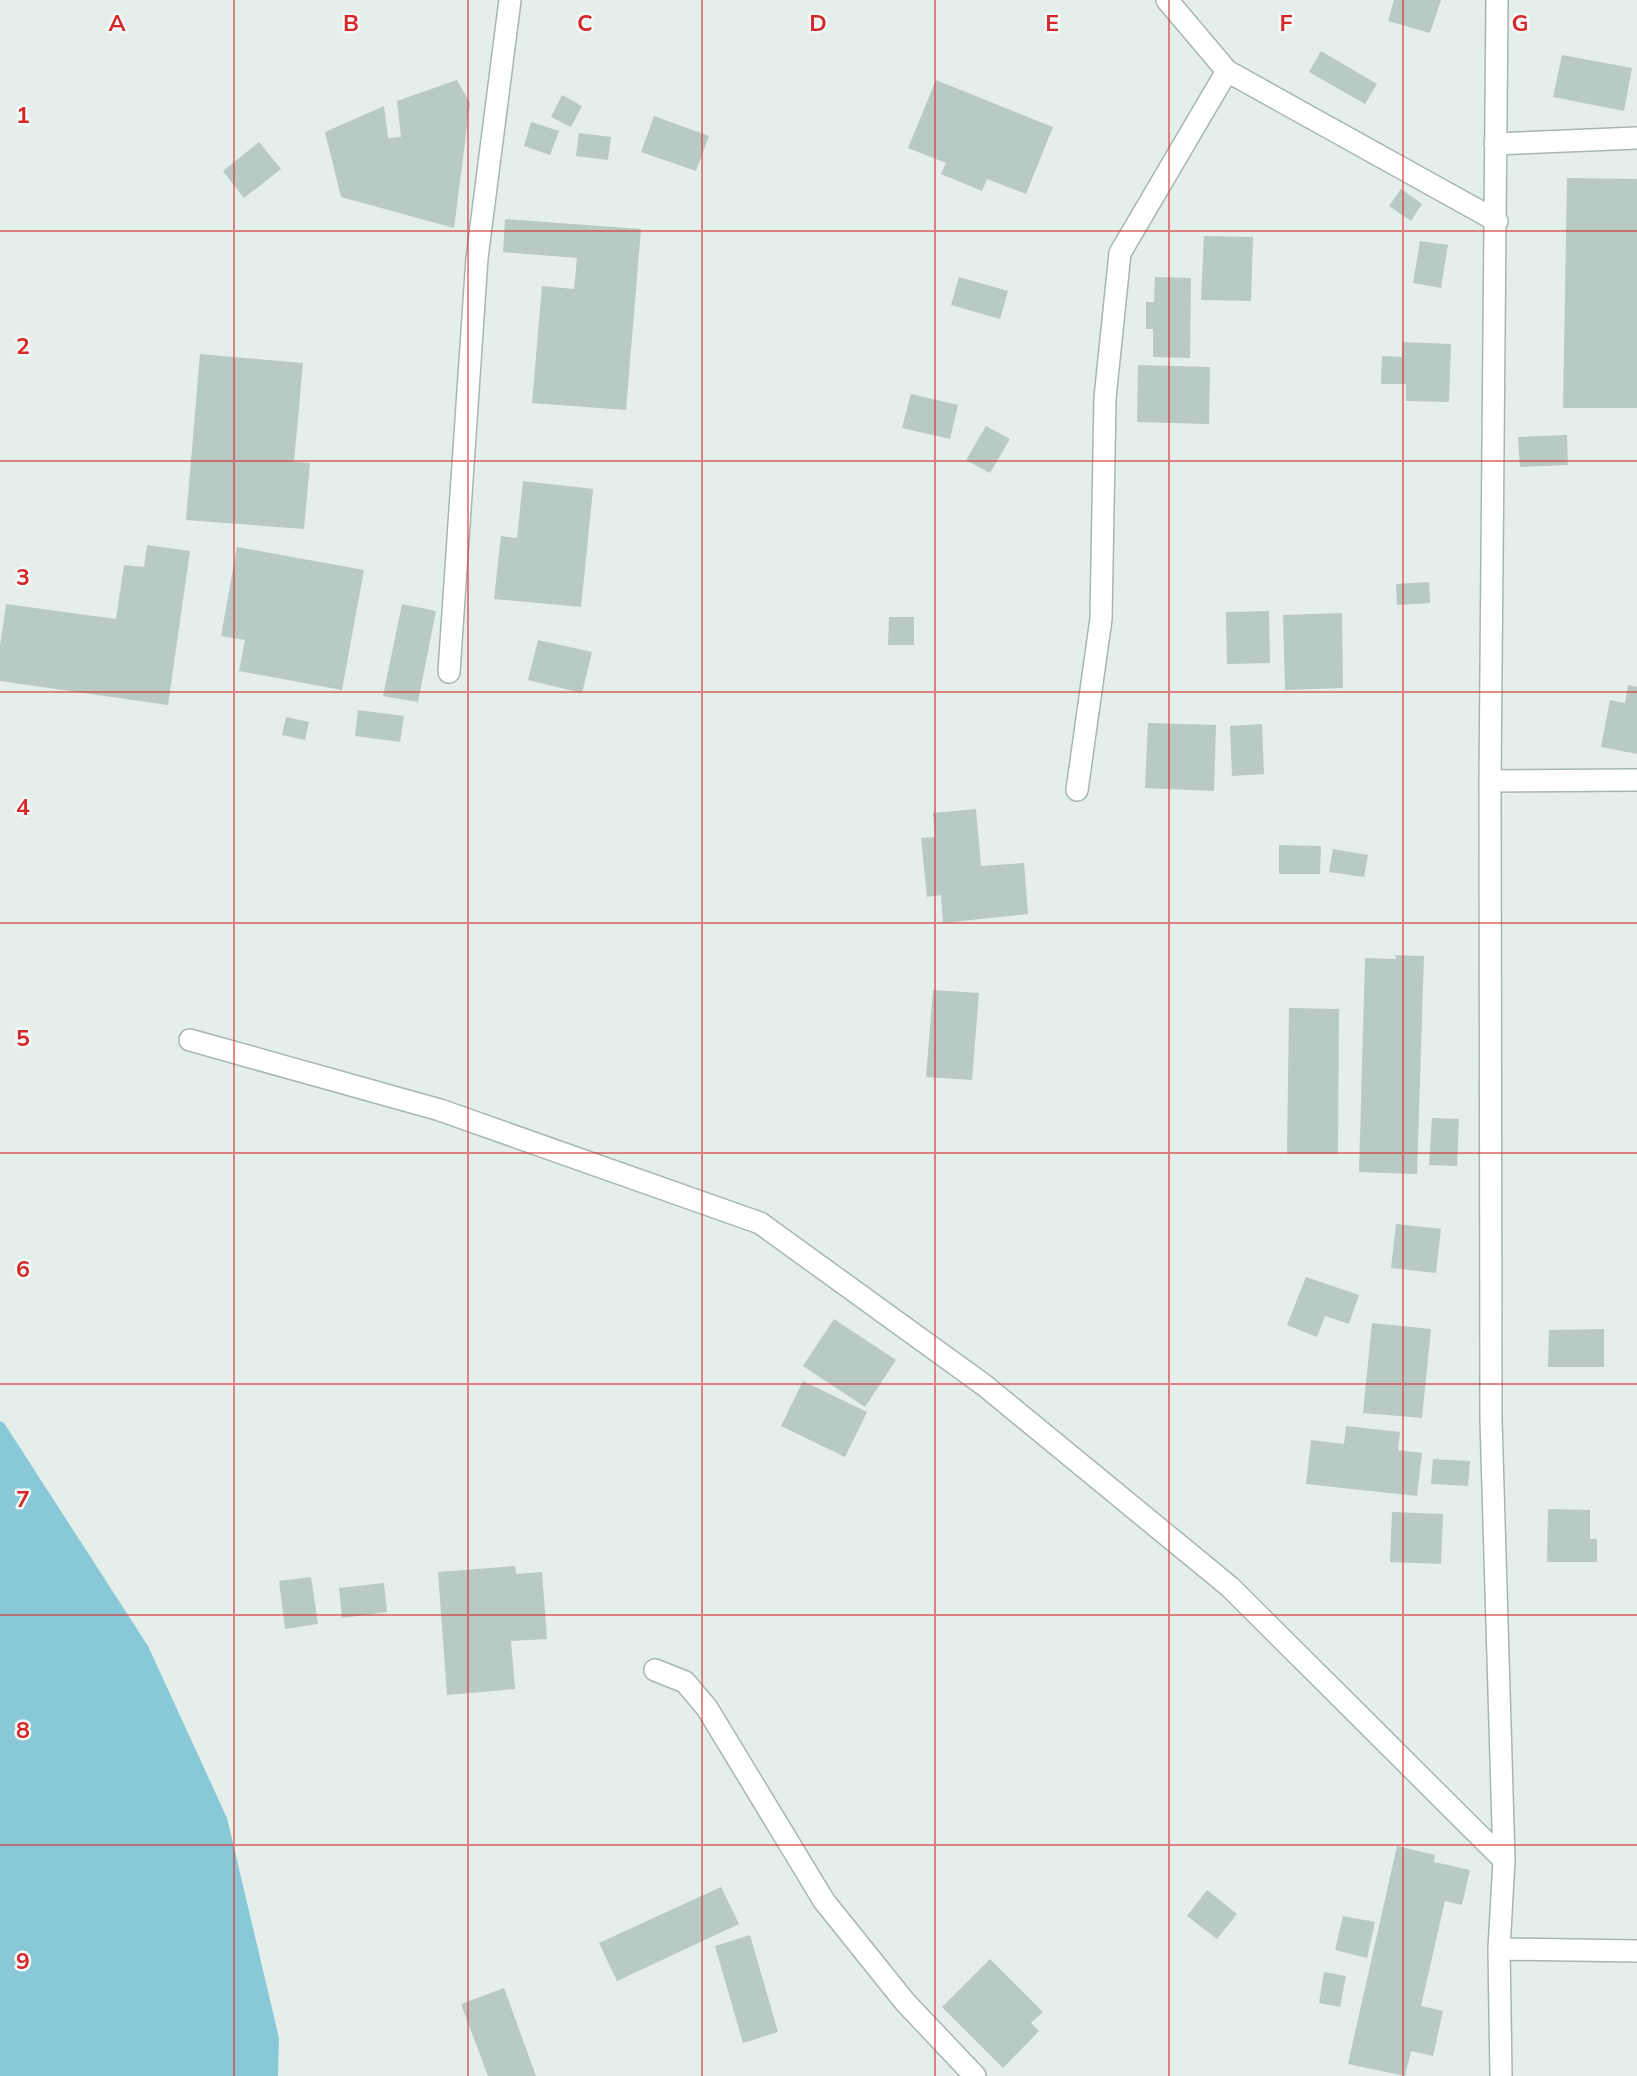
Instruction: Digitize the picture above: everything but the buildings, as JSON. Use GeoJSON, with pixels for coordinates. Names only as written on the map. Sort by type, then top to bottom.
{"type":"FeatureCollection","features":[{"type":"Feature","properties":{"kind":"street"},"geometry":{"type":"LineString","coordinates":[[449,672],[477,258],[510,0]]}},
{"type":"Feature","properties":{"kind":"street"},"geometry":{"type":"LineString","coordinates":[[1167,0],[1227,71],[1497,221]]}},
{"type":"Feature","properties":{"kind":"street"},"geometry":{"type":"LineString","coordinates":[[1497,0],[1490,781],[1491,1419],[1504,1860],[1499,1950],[1501,2076]]}},
{"type":"Feature","properties":{"kind":"street"},"geometry":{"type":"LineString","coordinates":[[1077,790],[1101,619],[1105,398],[1120,253],[1227,71]]}},
{"type":"Feature","properties":{"kind":"street"},"geometry":{"type":"LineString","coordinates":[[1495,144],[1637,138]]}},
{"type":"Feature","properties":{"kind":"street"},"geometry":{"type":"LineString","coordinates":[[1490,781],[1637,780]]}},
{"type":"Feature","properties":{"kind":"street"},"geometry":{"type":"LineString","coordinates":[[190,1040],[440,1110],[760,1223],[984,1385],[1230,1587],[1504,1860]]}},
{"type":"Feature","properties":{"kind":"street"},"geometry":{"type":"LineString","coordinates":[[655,1670],[685,1682],[707,1708],[824,1901],[905,2002],[975,2076]]}},
{"type":"Feature","properties":{"kind":"street"},"geometry":{"type":"LineString","coordinates":[[1499,1950],[1637,1951]]}},
{"type":"Feature","properties":{"kind":"water"},"geometry":{"type":"Polygon","coordinates":[[[0,1421],[4,1423],[148,1646],[227,1818],[279,2038],[278,2076],[0,2076],[0,1421]]]}}]}
